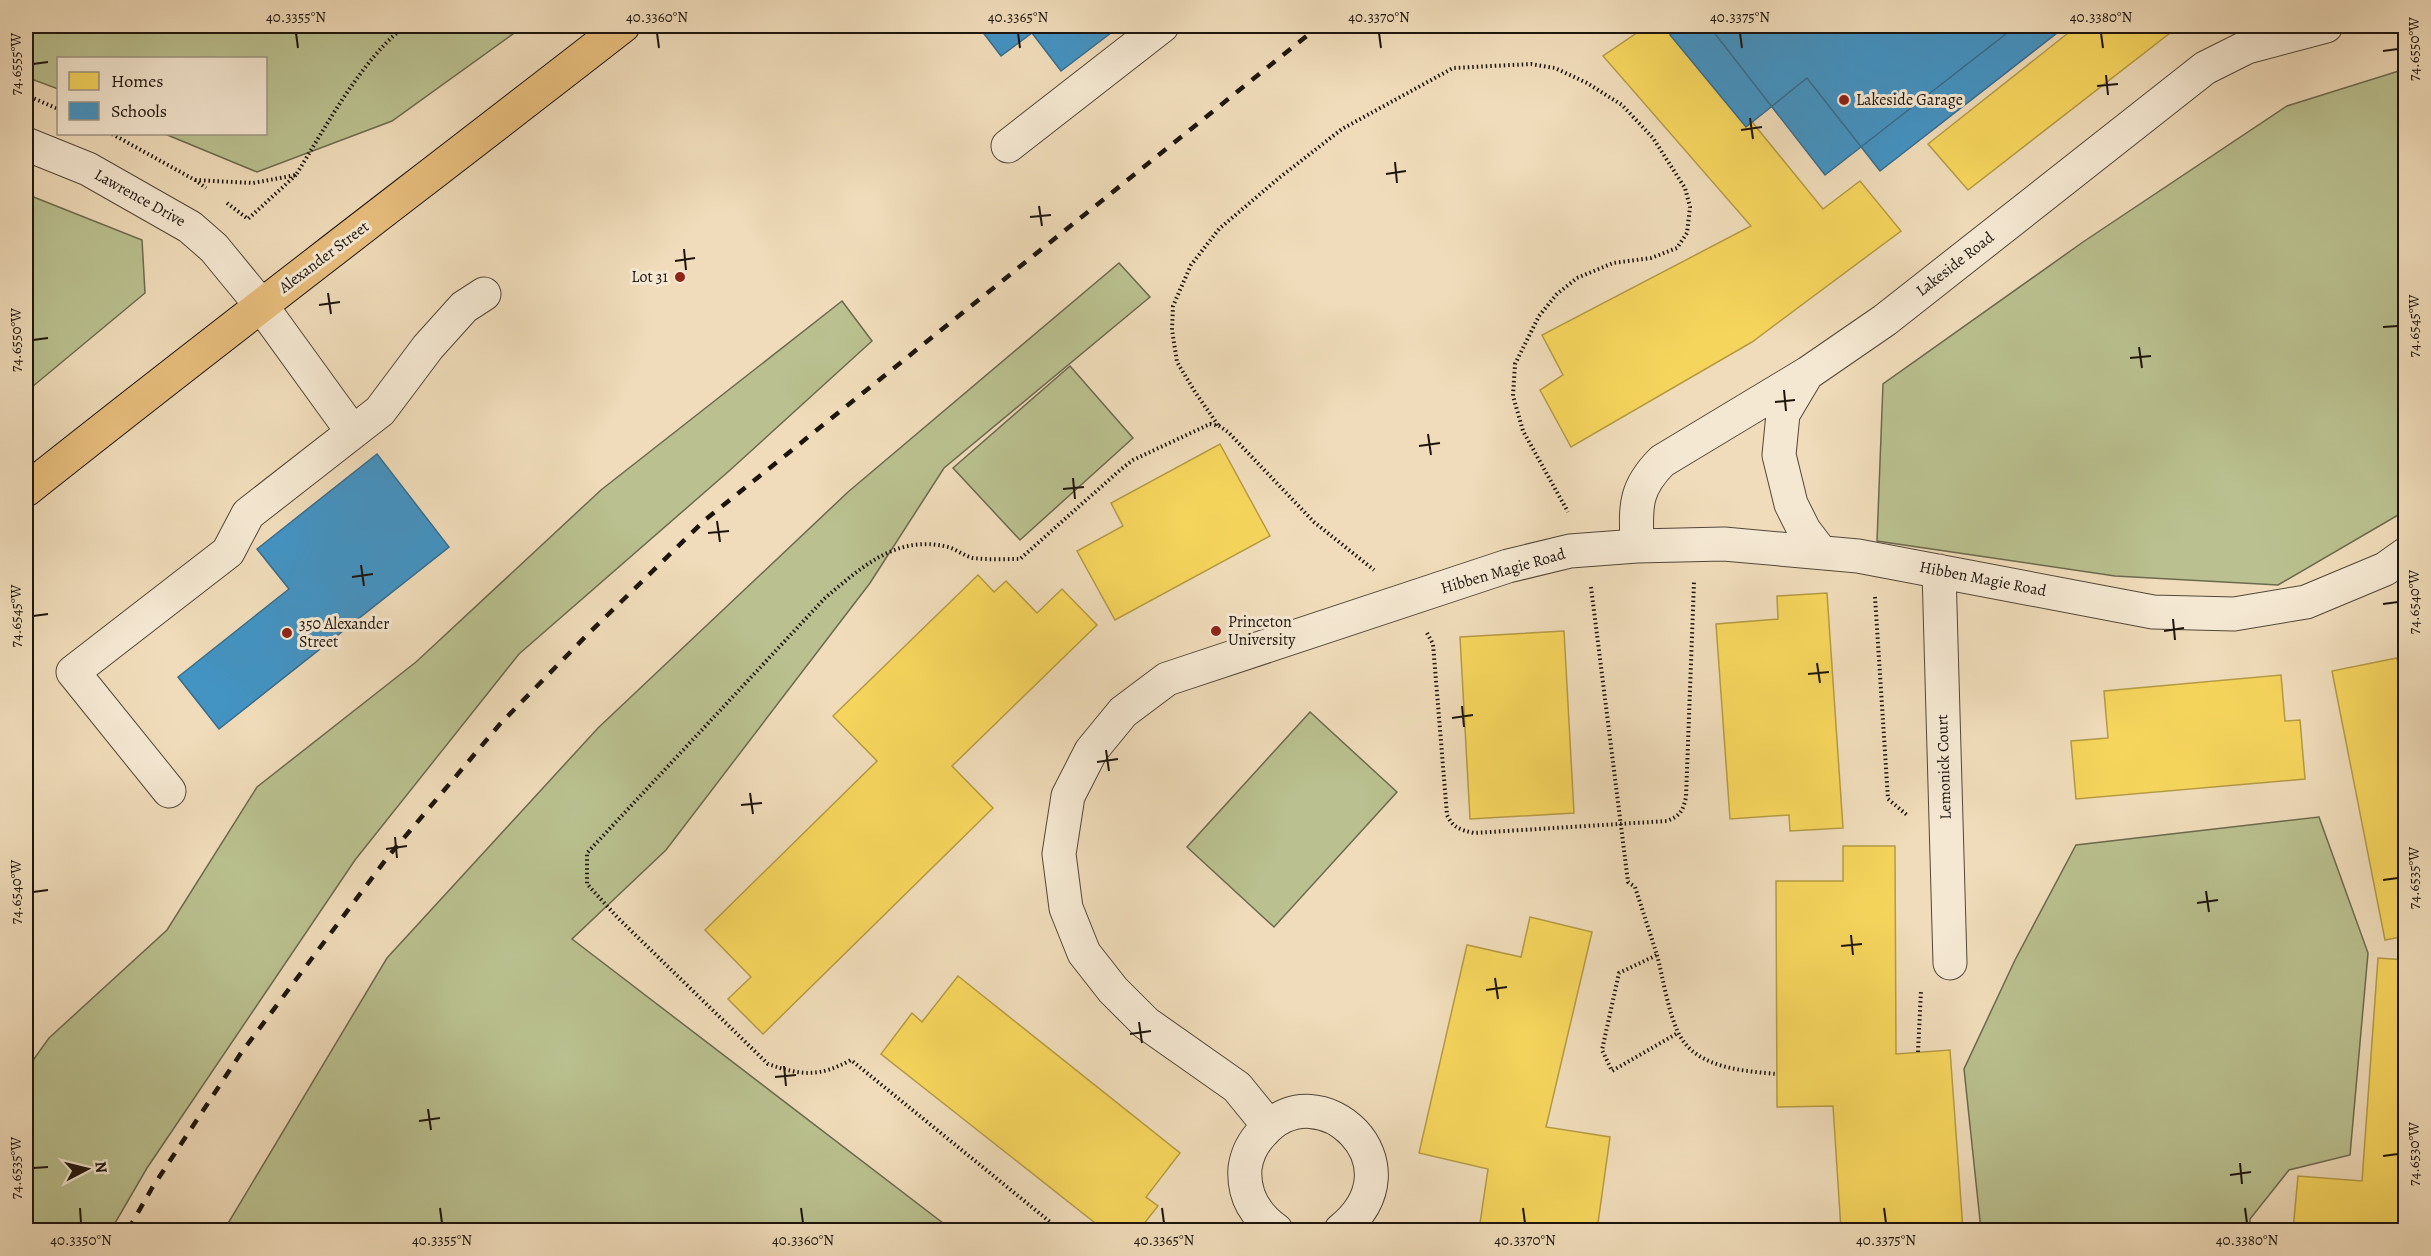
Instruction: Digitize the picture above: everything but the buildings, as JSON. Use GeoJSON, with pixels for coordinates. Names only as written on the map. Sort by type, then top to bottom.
{"type":"FeatureCollection","features":[{"type":"Feature","properties":{"kind":"main road","name":"Alexander Street"},"geometry":{"type":"LineString","coordinates":[[26,490],[260,304],[437,171],[623,26]]}},
{"type":"Feature","properties":{"kind":"street"},"geometry":{"type":"LineString","coordinates":[[1008,146],[1162,26]]}},
{"type":"Feature","properties":{"kind":"street","name":"Lakeside Road"},"geometry":{"type":"LineString","coordinates":[[1637,546],[1635,505],[1646,476],[1662,461],[1808,373],[1885,320],[2205,68],[2247,47],[2326,26]]}},
{"type":"Feature","properties":{"kind":"street","name":"Lawrence Drive"},"geometry":{"type":"LineString","coordinates":[[26,144],[88,169],[190,227],[214,248],[260,304],[352,432]]}},
{"type":"Feature","properties":{"kind":"street"},"geometry":{"type":"LineString","coordinates":[[169,792],[73,672],[228,552],[248,514],[380,411],[428,346],[464,307],[484,294]]}},
{"type":"Feature","properties":{"kind":"street"},"geometry":{"type":"LineString","coordinates":[[1808,373],[1783,414],[1779,455],[1791,504],[1804,530],[1820,551]]}},
{"type":"Feature","properties":{"kind":"street","name":"Hibben Magie Road"},"geometry":{"type":"LineString","coordinates":[[1268,1125],[1237,1087],[1146,1023],[1113,990],[1084,953],[1066,908],[1059,854],[1068,796],[1091,751],[1123,712],[1167,680],[1508,566],[1587,549],[1724,544],[1820,551],[2153,612],[2234,614],[2306,602],[2385,568],[2406,554]]}},
{"type":"Feature","properties":{"kind":"street","name":"Lemonick Court"},"geometry":{"type":"LineString","coordinates":[[1939,571],[1950,963]]}},
{"type":"Feature","properties":{"kind":"street"},"geometry":{"type":"LineString","coordinates":[[1276,1230],[1262,1220],[1250,1203],[1244,1182],[1246,1161],[1254,1141],[1268,1125],[1287,1116],[1307,1112],[1328,1115],[1346,1124],[1360,1139],[1369,1158],[1372,1179],[1368,1199],[1357,1217],[1341,1230]]}},
{"type":"Feature","properties":{"kind":"path"},"geometry":{"type":"LineString","coordinates":[[222,200],[248,219],[296,175],[348,91],[392,36],[405,26]]}},
{"type":"Feature","properties":{"kind":"path"},"geometry":{"type":"LineString","coordinates":[[1695,570],[1686,797],[1683,810],[1677,817],[1667,821],[1621,825],[1474,833],[1460,830],[1452,824],[1447,815],[1433,644],[1385,579],[1314,522],[1228,432],[1219,426],[1195,392],[1178,362],[1172,330],[1173,306],[1191,265],[1219,230],[1279,178],[1342,129],[1453,68],[1531,64],[1555,68],[1587,83],[1622,105],[1653,138],[1685,188],[1690,207],[1687,233],[1677,248],[1651,258],[1613,263],[1576,278],[1557,294],[1539,316],[1515,364],[1513,396],[1523,431],[1573,519],[1584,518],[1587,549],[1621,825],[1628,882],[1635,887],[1657,955],[1678,1033],[1696,1056],[1736,1070],[1777,1074]]}},
{"type":"Feature","properties":{"kind":"path"},"geometry":{"type":"LineString","coordinates":[[26,95],[57,109]]}},
{"type":"Feature","properties":{"kind":"path"},"geometry":{"type":"LineString","coordinates":[[114,135],[195,180],[213,193]]}},
{"type":"Feature","properties":{"kind":"path"},"geometry":{"type":"LineString","coordinates":[[195,180],[253,183],[296,175]]}},
{"type":"Feature","properties":{"kind":"path"},"geometry":{"type":"LineString","coordinates":[[1060,1230],[851,1060],[831,1070],[795,1073],[768,1064],[618,918],[587,884],[587,853],[825,598],[867,563],[897,549],[923,543],[949,547],[972,558],[1020,559],[1133,460],[1210,424],[1219,426]]}},
{"type":"Feature","properties":{"kind":"path"},"geometry":{"type":"LineString","coordinates":[[1874,594],[1888,799],[1911,818]]}},
{"type":"Feature","properties":{"kind":"path"},"geometry":{"type":"LineString","coordinates":[[1657,955],[1619,973],[1602,1050],[1612,1071],[1678,1033]]}},
{"type":"Feature","properties":{"kind":"path"},"geometry":{"type":"LineString","coordinates":[[1918,1052],[1921,982]]}},
{"type":"Feature","properties":{"kind":"green space"},"geometry":{"type":"Polygon","coordinates":[[[26,26],[524,26],[392,121],[257,172],[167,135],[267,135],[267,57],[57,57],[57,89],[26,77],[26,26]]]}},
{"type":"Feature","properties":{"kind":"green space"},"geometry":{"type":"Polygon","coordinates":[[[2405,69],[2405,511],[2278,585],[2115,576],[1877,541],[1883,384],[2083,242],[2287,106],[2405,69]]]}},
{"type":"Feature","properties":{"kind":"green space"},"geometry":{"type":"Polygon","coordinates":[[[26,194],[142,240],[145,293],[26,392],[26,194]]]}},
{"type":"Feature","properties":{"kind":"green space"},"geometry":{"type":"Polygon","coordinates":[[[1119,263],[1150,297],[944,468],[870,583],[666,850],[572,939],[952,1230],[224,1230],[387,958],[598,728],[848,492],[1119,263]]]}},
{"type":"Feature","properties":{"kind":"green space"},"geometry":{"type":"Polygon","coordinates":[[[842,301],[872,341],[729,471],[519,654],[355,860],[147,1168],[111,1230],[26,1230],[26,1070],[49,1038],[167,930],[257,787],[416,662],[601,490],[842,301]]]}},
{"type":"Feature","properties":{"kind":"green space"},"geometry":{"type":"Polygon","coordinates":[[[1070,366],[1133,438],[1020,540],[953,468],[1070,366]]]}},
{"type":"Feature","properties":{"kind":"green space"},"geometry":{"type":"Polygon","coordinates":[[[1310,712],[1397,792],[1274,927],[1187,847],[1310,712]]]}},
{"type":"Feature","properties":{"kind":"green space"},"geometry":{"type":"Polygon","coordinates":[[[2319,817],[2368,953],[2350,1155],[2289,1170],[2250,1219],[2250,1230],[1981,1230],[1964,1069],[2015,960],[2076,845],[2319,817]]]}},
{"type":"Feature","properties":{"kind":"railway"},"geometry":{"type":"LineString","coordinates":[[128,1230],[152,1188],[241,1053],[387,858],[500,724],[587,635],[705,520],[1319,26]]}},
{"type":"Feature","properties":{"kind":"place","name":"Lakeside Garage"},"geometry":{"type":"Point","coordinates":[1844,100]}},
{"type":"Feature","properties":{"kind":"place","name":"Lot 31"},"geometry":{"type":"Point","coordinates":[680,277]}},
{"type":"Feature","properties":{"kind":"place","name":"Princeton University"},"geometry":{"type":"Point","coordinates":[1216,631]}},
{"type":"Feature","properties":{"kind":"place","name":"350 Alexander Street"},"geometry":{"type":"Point","coordinates":[287,633]}}]}
